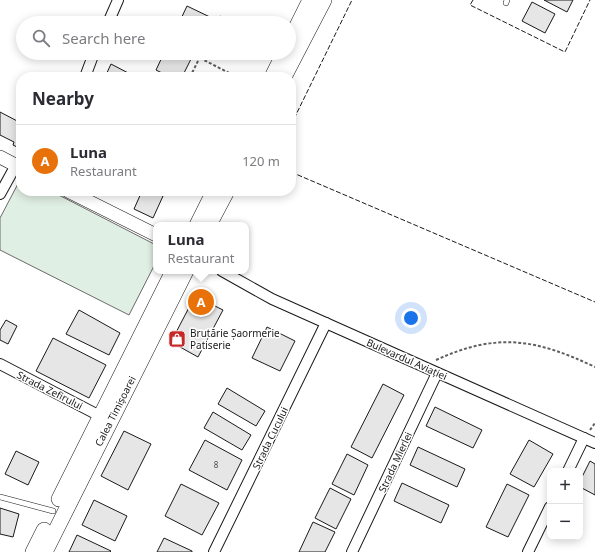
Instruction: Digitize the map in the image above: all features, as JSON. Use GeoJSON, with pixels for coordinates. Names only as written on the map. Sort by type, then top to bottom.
{"type":"FeatureCollection","features":[{"type":"Feature","properties":{"kind":"main road"},"geometry":{"type":"LineString","coordinates":[[296,28],[310,0]]}},
{"type":"Feature","properties":{"kind":"main road"},"geometry":{"type":"LineString","coordinates":[[296,54],[324,0]]}},
{"type":"Feature","properties":{"kind":"main road"},"geometry":{"type":"LineString","coordinates":[[274,72],[280,60]]}},
{"type":"Feature","properties":{"kind":"main road"},"geometry":{"type":"LineString","coordinates":[[287,72],[293,60]]}},
{"type":"Feature","properties":{"kind":"main road"},"geometry":{"type":"LineString","coordinates":[[198,222],[212,196]]}},
{"type":"Feature","properties":{"kind":"main road"},"geometry":{"type":"LineString","coordinates":[[212,222],[224,196]]}},
{"type":"Feature","properties":{"kind":"main road","name":"Calea Timișoarei"},"geometry":{"type":"LineString","coordinates":[[34,552],[171,274]]}},
{"type":"Feature","properties":{"kind":"main road","name":"Calea Timișoarei"},"geometry":{"type":"LineString","coordinates":[[45,552],[184,274]]}},
{"type":"Feature","properties":{"kind":"street"},"geometry":{"type":"LineString","coordinates":[[111,16],[118,0]]}},
{"type":"Feature","properties":{"kind":"street"},"geometry":{"type":"LineString","coordinates":[[87,72],[91,60]]}},
{"type":"Feature","properties":{"kind":"street"},"geometry":{"type":"LineString","coordinates":[[0,157],[16,165]]}},
{"type":"Feature","properties":{"kind":"street"},"geometry":{"type":"LineString","coordinates":[[0,194],[16,170]]}},
{"type":"Feature","properties":{"kind":"street"},"geometry":{"type":"LineString","coordinates":[[78,196],[153,234]]}},
{"type":"Feature","properties":{"kind":"street","name":"Bulevardul Aviației"},"geometry":{"type":"LineString","coordinates":[[227,274],[272,299],[326,324],[595,443]]}},
{"type":"Feature","properties":{"kind":"street","name":"Strada Cucului"},"geometry":{"type":"LineString","coordinates":[[214,552],[326,324]]}},
{"type":"Feature","properties":{"kind":"street","name":"Strada Zefirului"},"geometry":{"type":"LineString","coordinates":[[0,364],[100,416]]}},
{"type":"Feature","properties":{"kind":"street","name":"Strada Mierlei"},"geometry":{"type":"LineString","coordinates":[[352,552],[437,373]]}},
{"type":"Feature","properties":{"kind":"street"},"geometry":{"type":"LineString","coordinates":[[569,468],[584,438]]}},
{"type":"Feature","properties":{"kind":"street"},"geometry":{"type":"LineString","coordinates":[[528,552],[547,513]]}},
{"type":"Feature","properties":{"kind":"lane"},"geometry":{"type":"LineString","coordinates":[[0,497],[53,511]]}},
{"type":"Feature","properties":{"kind":"path"},"geometry":{"type":"LineString","coordinates":[[193,72],[199,60]]}},
{"type":"Feature","properties":{"kind":"path"},"geometry":{"type":"LineString","coordinates":[[204,60],[228,72]]}},
{"type":"Feature","properties":{"kind":"path"},"geometry":{"type":"LineString","coordinates":[[423,366],[458,351],[501,342],[537,344],[566,353],[595,367]]}},
{"type":"Feature","properties":{"kind":"green space"},"geometry":{"type":"Polygon","coordinates":[[[16,188],[16,196],[61,196],[153,243],[153,268],[129,315],[0,250],[0,218],[16,188]]]}},
{"type":"Feature","properties":{"kind":"building"},"geometry":{"type":"Polygon","coordinates":[[[544,0],[573,0],[567,12],[544,0]]]}},
{"type":"Feature","properties":{"kind":"building"},"geometry":{"type":"Polygon","coordinates":[[[532,2],[555,14],[545,33],[522,21],[532,2]]]}},
{"type":"Feature","properties":{"kind":"building"},"geometry":{"type":"Polygon","coordinates":[[[187,6],[208,16],[182,16],[187,6]]]}},
{"type":"Feature","properties":{"kind":"building"},"geometry":{"type":"Polygon","coordinates":[[[161,60],[190,60],[184,72],[160,72],[156,70],[161,60]]]}},
{"type":"Feature","properties":{"kind":"building"},"geometry":{"type":"Polygon","coordinates":[[[111,64],[126,72],[107,72],[111,64]]]}},
{"type":"Feature","properties":{"kind":"building"},"geometry":{"type":"Polygon","coordinates":[[[0,112],[16,120],[16,146],[13,145],[14,142],[0,135],[0,112]]]}},
{"type":"Feature","properties":{"kind":"building"},"geometry":{"type":"Polygon","coordinates":[[[140,196],[163,196],[153,218],[134,209],[140,196]]]}},
{"type":"Feature","properties":{"kind":"building"},"geometry":{"type":"Polygon","coordinates":[[[195,296],[223,310],[198,357],[171,342],[195,296]]]}},
{"type":"Feature","properties":{"kind":"building"},"geometry":{"type":"Polygon","coordinates":[[[79,310],[120,333],[109,355],[66,334],[79,310]]]}},
{"type":"Feature","properties":{"kind":"building"},"geometry":{"type":"Polygon","coordinates":[[[6,320],[17,326],[8,344],[0,340],[0,330],[6,320]]]}},
{"type":"Feature","properties":{"kind":"building"},"geometry":{"type":"Polygon","coordinates":[[[267,327],[295,341],[280,371],[252,358],[267,327]]]}},
{"type":"Feature","properties":{"kind":"building"},"geometry":{"type":"Polygon","coordinates":[[[53,338],[106,365],[89,398],[36,371],[53,338]]]}},
{"type":"Feature","properties":{"kind":"building"},"geometry":{"type":"Polygon","coordinates":[[[383,384],[404,395],[372,458],[351,447],[383,384]]]}},
{"type":"Feature","properties":{"kind":"building"},"geometry":{"type":"Polygon","coordinates":[[[227,388],[265,411],[256,426],[218,404],[227,388]]]}},
{"type":"Feature","properties":{"kind":"building"},"geometry":{"type":"Polygon","coordinates":[[[435,407],[482,430],[473,448],[426,426],[435,407]]]}},
{"type":"Feature","properties":{"kind":"building"},"geometry":{"type":"Polygon","coordinates":[[[213,412],[251,435],[242,450],[204,428],[213,412]]]}},
{"type":"Feature","properties":{"kind":"building"},"geometry":{"type":"Polygon","coordinates":[[[124,431],[151,444],[128,490],[101,476],[124,431]]]}},
{"type":"Feature","properties":{"kind":"building"},"geometry":{"type":"Polygon","coordinates":[[[205,440],[242,460],[227,490],[189,470],[205,440]]]}},
{"type":"Feature","properties":{"kind":"building"},"geometry":{"type":"Polygon","coordinates":[[[529,440],[553,454],[534,487],[510,474],[529,440]]]}},
{"type":"Feature","properties":{"kind":"building"},"geometry":{"type":"Polygon","coordinates":[[[418,447],[465,469],[457,487],[410,465],[418,447]]]}},
{"type":"Feature","properties":{"kind":"building"},"geometry":{"type":"Polygon","coordinates":[[[16,451],[39,462],[28,485],[5,474],[16,451]]]}},
{"type":"Feature","properties":{"kind":"building"},"geometry":{"type":"Polygon","coordinates":[[[347,454],[368,465],[354,495],[332,484],[347,454]]]}},
{"type":"Feature","properties":{"kind":"building"},"geometry":{"type":"Polygon","coordinates":[[[590,461],[595,464],[595,495],[583,489],[583,475],[590,461]]]}},
{"type":"Feature","properties":{"kind":"building"},"geometry":{"type":"Polygon","coordinates":[[[402,483],[449,505],[441,523],[394,501],[402,483]]]}},
{"type":"Feature","properties":{"kind":"building"},"geometry":{"type":"Polygon","coordinates":[[[181,484],[219,503],[202,535],[165,516],[181,484]]]}},
{"type":"Feature","properties":{"kind":"building"},"geometry":{"type":"Polygon","coordinates":[[[507,484],[529,495],[508,537],[486,527],[507,484]]]}},
{"type":"Feature","properties":{"kind":"building"},"geometry":{"type":"Polygon","coordinates":[[[330,488],[351,499],[336,529],[315,518],[330,488]]]}},
{"type":"Feature","properties":{"kind":"building"},"geometry":{"type":"Polygon","coordinates":[[[94,500],[127,516],[115,541],[82,525],[94,500]]]}},
{"type":"Feature","properties":{"kind":"building"},"geometry":{"type":"Polygon","coordinates":[[[0,508],[19,514],[13,537],[0,534],[0,508]]]}},
{"type":"Feature","properties":{"kind":"building"},"geometry":{"type":"Polygon","coordinates":[[[313,522],[335,532],[325,552],[299,552],[313,522]]]}},
{"type":"Feature","properties":{"kind":"building"},"geometry":{"type":"Polygon","coordinates":[[[77,535],[111,551],[69,552],[77,535]]]}},
{"type":"Feature","properties":{"kind":"building"},"geometry":{"type":"Polygon","coordinates":[[[164,538],[192,551],[192,552],[157,552],[164,538]]]}},
{"type":"Feature","properties":{"kind":"fence"},"geometry":{"type":"LineString","coordinates":[[296,115],[352,0]]}},
{"type":"Feature","properties":{"kind":"fence"},"geometry":{"type":"LineString","coordinates":[[473,0],[470,5],[565,52],[590,0]]}},
{"type":"Feature","properties":{"kind":"fence"},"geometry":{"type":"LineString","coordinates":[[296,174],[595,302]]}},
{"type":"Feature","properties":{"kind":"place","name":"Luna"},"geometry":{"type":"Point","coordinates":[201,302]}},
{"type":"Feature","properties":{"kind":"place","name":"Brutărie Șaormerie Patiserie"},"geometry":{"type":"Point","coordinates":[177,339]}}]}
